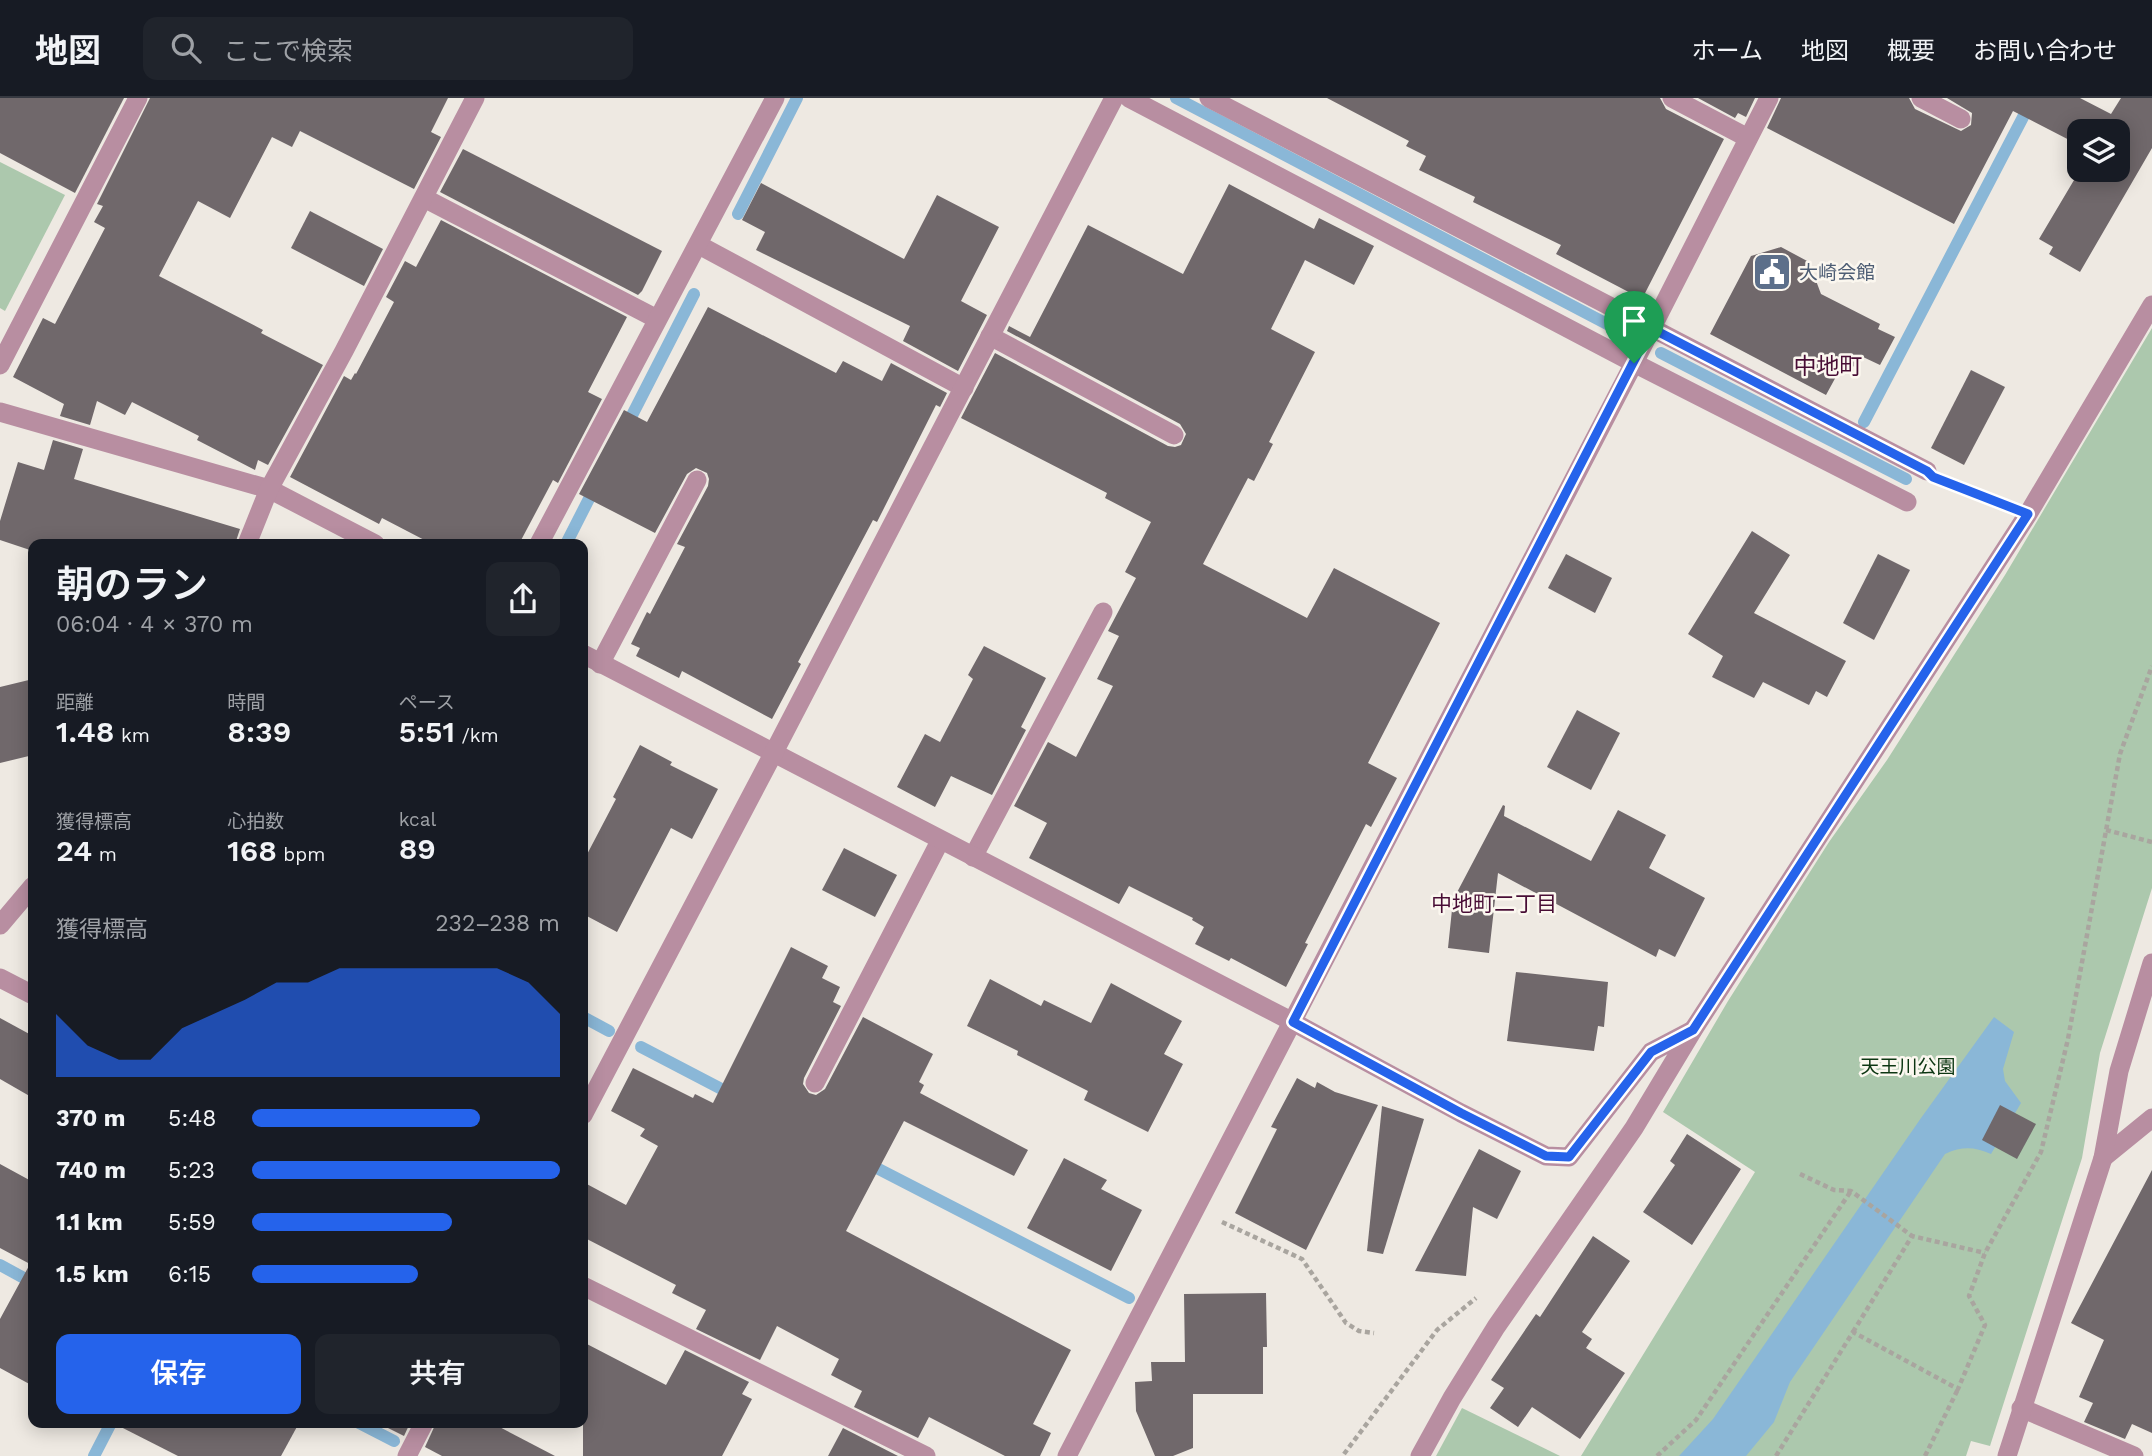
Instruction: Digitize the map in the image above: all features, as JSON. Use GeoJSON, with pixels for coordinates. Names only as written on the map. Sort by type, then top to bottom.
{"type":"FeatureCollection","features":[{"type":"Feature","properties":{"kind":"street"},"geometry":{"type":"LineString","coordinates":[[0,365],[138,98]]}},
{"type":"Feature","properties":{"kind":"street"},"geometry":{"type":"LineString","coordinates":[[249,539],[270,489],[475,98]]}},
{"type":"Feature","properties":{"kind":"street"},"geometry":{"type":"LineString","coordinates":[[542,539],[775,98]]}},
{"type":"Feature","properties":{"kind":"street"},"geometry":{"type":"LineString","coordinates":[[588,1106],[1114,98]]}},
{"type":"Feature","properties":{"kind":"street"},"geometry":{"type":"LineString","coordinates":[[1129,98],[1634,363],[1907,502]]}},
{"type":"Feature","properties":{"kind":"street"},"geometry":{"type":"LineString","coordinates":[[1209,98],[1927,471]]}},
{"type":"Feature","properties":{"kind":"street"},"geometry":{"type":"LineString","coordinates":[[1672,98],[1748,138]]}},
{"type":"Feature","properties":{"kind":"street"},"geometry":{"type":"LineString","coordinates":[[1067,1456],[1769,98]]}},
{"type":"Feature","properties":{"kind":"street"},"geometry":{"type":"LineString","coordinates":[[1921,98],[1961,119]]}},
{"type":"Feature","properties":{"kind":"street"},"geometry":{"type":"LineString","coordinates":[[424,198],[657,319]]}},
{"type":"Feature","properties":{"kind":"street"},"geometry":{"type":"LineString","coordinates":[[699,245],[964,388]]}},
{"type":"Feature","properties":{"kind":"street"},"geometry":{"type":"LineString","coordinates":[[1420,1456],[1496,1327],[1634,1128],[1693,1030],[2028,514],[2152,305]]}},
{"type":"Feature","properties":{"kind":"street"},"geometry":{"type":"LineString","coordinates":[[990,337],[1174,435]]}},
{"type":"Feature","properties":{"kind":"street"},"geometry":{"type":"LineString","coordinates":[[0,412],[270,489],[365,539]]}},
{"type":"Feature","properties":{"kind":"street"},"geometry":{"type":"LineString","coordinates":[[697,480],[591,659],[1546,1156],[1569,1157],[1651,1052],[1693,1030]]}},
{"type":"Feature","properties":{"kind":"street"},"geometry":{"type":"LineString","coordinates":[[973,857],[1103,612]]}},
{"type":"Feature","properties":{"kind":"street"},"geometry":{"type":"LineString","coordinates":[[815,1083],[940,841]]}},
{"type":"Feature","properties":{"kind":"street"},"geometry":{"type":"LineString","coordinates":[[0,925],[28,892]]}},
{"type":"Feature","properties":{"kind":"street"},"geometry":{"type":"LineString","coordinates":[[2007,1456],[2102,1158],[2119,1071],[2152,962]]}},
{"type":"Feature","properties":{"kind":"street"},"geometry":{"type":"LineString","coordinates":[[0,978],[28,992]]}},
{"type":"Feature","properties":{"kind":"street"},"geometry":{"type":"LineString","coordinates":[[2102,1158],[2152,1118]]}},
{"type":"Feature","properties":{"kind":"street"},"geometry":{"type":"LineString","coordinates":[[588,1288],[926,1456]]}},
{"type":"Feature","properties":{"kind":"street"},"geometry":{"type":"LineString","coordinates":[[2021,1408],[2134,1456]]}},
{"type":"Feature","properties":{"kind":"street"},"geometry":{"type":"LineString","coordinates":[[407,1456],[421,1428]]}},
{"type":"Feature","properties":{"kind":"path"},"geometry":{"type":"LineString","coordinates":[[1927,471],[1933,477],[2028,514]]}},
{"type":"Feature","properties":{"kind":"path"},"geometry":{"type":"LineString","coordinates":[[1925,1456],[1958,1389],[1985,1325],[1969,1296],[1985,1253],[2041,1153],[2068,1039],[2120,754],[2152,666]]}},
{"type":"Feature","properties":{"kind":"path"},"geometry":{"type":"LineString","coordinates":[[2106,830],[2152,842]]}},
{"type":"Feature","properties":{"kind":"path"},"geometry":{"type":"LineString","coordinates":[[1800,1174],[1834,1190],[1851,1191],[1912,1236],[1985,1253]]}},
{"type":"Feature","properties":{"kind":"path"},"geometry":{"type":"LineString","coordinates":[[1657,1456],[1696,1420],[1851,1191]]}},
{"type":"Feature","properties":{"kind":"path"},"geometry":{"type":"LineString","coordinates":[[1196,1208],[1259,1241],[1301,1259],[1346,1322],[1360,1331],[1374,1333]]}},
{"type":"Feature","properties":{"kind":"path"},"geometry":{"type":"LineString","coordinates":[[1776,1456],[1912,1236]]}},
{"type":"Feature","properties":{"kind":"path"},"geometry":{"type":"LineString","coordinates":[[1344,1454],[1437,1330]]}},
{"type":"Feature","properties":{"kind":"path"},"geometry":{"type":"LineString","coordinates":[[1853,1332],[1958,1389]]}},
{"type":"Feature","properties":{"kind":"green space"},"geometry":{"type":"Polygon","coordinates":[[[0,162],[65,195],[5,311],[0,308],[0,162]]]}},
{"type":"Feature","properties":{"kind":"green space","name":"天王川公園"},"geometry":{"type":"Polygon","coordinates":[[[2152,328],[2152,888],[2100,1053],[2082,1158],[1990,1446],[1971,1441],[1966,1456],[1581,1456],[1755,1172],[1663,1112],[1728,1001],[1829,842],[1887,760],[2005,575],[2152,328]]]}},
{"type":"Feature","properties":{"kind":"green space"},"geometry":{"type":"Polygon","coordinates":[[[1462,1408],[1560,1456],[1436,1456],[1462,1408]]]}},
{"type":"Feature","properties":{"kind":"water"},"geometry":{"type":"Polygon","coordinates":[[[1994,1017],[2014,1032],[2003,1069],[2005,1081],[2021,1103],[1991,1154],[1968,1148],[1945,1154],[1790,1382],[1774,1422],[1746,1456],[1679,1456],[1713,1419],[1994,1017]]]}},
{"type":"Feature","properties":{"kind":"building"},"geometry":{"type":"Polygon","coordinates":[[[0,98],[124,98],[75,193],[0,153],[0,98]]]}},
{"type":"Feature","properties":{"kind":"building"},"geometry":{"type":"Polygon","coordinates":[[[150,98],[448,98],[431,132],[441,137],[414,189],[300,131],[292,147],[272,137],[230,218],[198,201],[159,276],[263,330],[261,333],[323,365],[268,465],[258,460],[255,470],[197,440],[199,436],[132,402],[125,415],[97,401],[90,425],[60,416],[64,404],[13,377],[43,318],[55,324],[105,228],[94,222],[103,206],[97,204],[150,98]]]}},
{"type":"Feature","properties":{"kind":"building"},"geometry":{"type":"Polygon","coordinates":[[[1327,98],[1660,98],[1666,109],[1724,139],[1642,299],[1556,254],[1561,245],[1473,202],[1475,197],[1419,170],[1426,156],[1406,146],[1409,141],[1327,98]]]}},
{"type":"Feature","properties":{"kind":"building"},"geometry":{"type":"Polygon","coordinates":[[[1698,98],[1755,98],[1746,117],[1738,113],[1735,118],[1698,98]]]}},
{"type":"Feature","properties":{"kind":"building"},"geometry":{"type":"Polygon","coordinates":[[[1781,98],[1909,98],[1915,109],[1961,131],[1971,125],[1972,113],[1947,98],[2080,98],[2111,114],[2121,98],[2152,98],[2152,148],[2080,272],[2049,254],[2053,247],[2039,239],[2073,182],[2130,182],[2130,119],[2067,119],[2067,139],[2013,111],[1954,224],[1767,128],[1781,98]]]}},
{"type":"Feature","properties":{"kind":"building"},"geometry":{"type":"Polygon","coordinates":[[[463,149],[662,251],[642,291],[638,295],[440,192],[463,149]]]}},
{"type":"Feature","properties":{"kind":"building"},"geometry":{"type":"Polygon","coordinates":[[[761,183],[904,259],[937,195],[999,227],[961,301],[987,315],[958,371],[903,341],[910,326],[756,250],[765,232],[742,220],[761,183]]]}},
{"type":"Feature","properties":{"kind":"building"},"geometry":{"type":"Polygon","coordinates":[[[1229,184],[1314,229],[1319,218],[1374,246],[1354,285],[1305,260],[1271,329],[1315,352],[1269,442],[1273,444],[1254,481],[1248,478],[1203,564],[1307,618],[1334,568],[1440,623],[1368,763],[1397,778],[1371,827],[1366,824],[1305,943],[1308,944],[1286,987],[1231,958],[1229,961],[1195,944],[1204,927],[1192,920],[1193,918],[1129,886],[1119,904],[1029,858],[1047,823],[1014,806],[1048,742],[1076,757],[1113,686],[1097,679],[1119,636],[1108,631],[1136,578],[1125,572],[1151,522],[1105,498],[1107,493],[961,418],[995,353],[1168,446],[1181,445],[1186,434],[1180,424],[1007,331],[1009,326],[1030,337],[1088,225],[1183,274],[1229,184]]]}},
{"type":"Feature","properties":{"kind":"building"},"geometry":{"type":"Polygon","coordinates":[[[310,211],[383,249],[364,286],[291,248],[310,211]]]}},
{"type":"Feature","properties":{"kind":"building"},"geometry":{"type":"Polygon","coordinates":[[[441,220],[627,317],[588,392],[602,399],[558,483],[553,480],[522,539],[422,539],[382,518],[379,524],[290,477],[344,376],[351,380],[356,374],[394,302],[386,297],[405,261],[416,267],[441,220]]]}},
{"type":"Feature","properties":{"kind":"building"},"geometry":{"type":"Polygon","coordinates":[[[1781,247],[1809,262],[1821,294],[1880,324],[1878,329],[1895,337],[1880,365],[1863,357],[1857,368],[1844,362],[1826,395],[1710,334],[1751,256],[1781,247]]]}},
{"type":"Feature","properties":{"kind":"building"},"geometry":{"type":"Polygon","coordinates":[[[708,307],[836,373],[843,361],[882,381],[891,363],[947,393],[940,407],[936,405],[877,522],[873,520],[798,662],[801,664],[772,719],[682,671],[679,678],[636,656],[640,648],[631,644],[685,547],[677,544],[708,486],[707,473],[696,468],[687,474],[655,533],[579,494],[624,410],[647,422],[708,307]]]}},
{"type":"Feature","properties":{"kind":"building"},"geometry":{"type":"Polygon","coordinates":[[[1971,370],[2005,387],[1964,465],[1931,448],[1971,370]]]}},
{"type":"Feature","properties":{"kind":"building"},"geometry":{"type":"Polygon","coordinates":[[[53,440],[83,449],[74,479],[240,529],[237,539],[28,539],[28,549],[0,540],[0,521],[18,462],[44,470],[53,440]]]}},
{"type":"Feature","properties":{"kind":"building"},"geometry":{"type":"Polygon","coordinates":[[[1752,531],[1790,555],[1754,613],[1846,661],[1827,697],[1816,691],[1809,705],[1763,682],[1754,698],[1712,677],[1723,656],[1688,634],[1752,531]]]}},
{"type":"Feature","properties":{"kind":"building"},"geometry":{"type":"Polygon","coordinates":[[[1566,554],[1612,578],[1595,613],[1548,588],[1566,554]]]}},
{"type":"Feature","properties":{"kind":"building"},"geometry":{"type":"Polygon","coordinates":[[[1878,554],[1910,570],[1874,640],[1843,623],[1878,554]]]}},
{"type":"Feature","properties":{"kind":"building"},"geometry":{"type":"Polygon","coordinates":[[[984,646],[1046,678],[1021,727],[1026,730],[992,795],[951,776],[935,807],[897,787],[925,734],[940,742],[973,679],[968,675],[984,646]]]}},
{"type":"Feature","properties":{"kind":"building"},"geometry":{"type":"Polygon","coordinates":[[[28,680],[28,756],[0,763],[0,687],[28,680]]]}},
{"type":"Feature","properties":{"kind":"building"},"geometry":{"type":"Polygon","coordinates":[[[1577,710],[1620,733],[1591,790],[1547,767],[1577,710]]]}},
{"type":"Feature","properties":{"kind":"building"},"geometry":{"type":"Polygon","coordinates":[[[640,745],[672,762],[670,765],[718,789],[692,839],[671,828],[617,932],[588,917],[588,852],[616,799],[613,797],[640,745]]]}},
{"type":"Feature","properties":{"kind":"building"},"geometry":{"type":"Polygon","coordinates":[[[1503,805],[1504,816],[1591,861],[1618,810],[1666,835],[1649,868],[1705,898],[1675,957],[1659,949],[1656,957],[1498,873],[1489,953],[1448,948],[1453,900],[1503,805]]]}},
{"type":"Feature","properties":{"kind":"building"},"geometry":{"type":"Polygon","coordinates":[[[844,848],[897,875],[875,917],[822,890],[844,848]]]}},
{"type":"Feature","properties":{"kind":"building"},"geometry":{"type":"Polygon","coordinates":[[[791,947],[828,966],[822,978],[840,987],[833,1002],[841,1006],[804,1078],[803,1084],[809,1093],[816,1095],[825,1089],[863,1017],[933,1054],[919,1082],[924,1085],[920,1093],[1028,1150],[1014,1176],[904,1121],[846,1231],[1071,1350],[1033,1424],[1051,1433],[1040,1456],[1005,1456],[929,1417],[918,1438],[854,1407],[862,1391],[831,1375],[839,1359],[777,1326],[760,1360],[696,1329],[706,1310],[672,1293],[676,1285],[588,1240],[588,1185],[626,1205],[658,1146],[640,1136],[645,1129],[611,1111],[633,1068],[693,1098],[695,1094],[713,1103],[791,947]]]}},
{"type":"Feature","properties":{"kind":"building"},"geometry":{"type":"Polygon","coordinates":[[[1516,972],[1608,982],[1604,1027],[1598,1026],[1594,1051],[1507,1041],[1516,972]]]}},
{"type":"Feature","properties":{"kind":"building"},"geometry":{"type":"Polygon","coordinates":[[[990,979],[1041,1006],[1044,1000],[1091,1023],[1111,983],[1182,1021],[1164,1054],[1183,1064],[1148,1132],[1084,1100],[1088,1091],[1017,1055],[1018,1051],[967,1026],[990,979]]]}},
{"type":"Feature","properties":{"kind":"building"},"geometry":{"type":"Polygon","coordinates":[[[0,1018],[28,1033],[28,1095],[0,1079],[0,1018]]]}},
{"type":"Feature","properties":{"kind":"building"},"geometry":{"type":"Polygon","coordinates":[[[1297,1078],[1315,1088],[1317,1082],[1335,1092],[1378,1105],[1306,1250],[1235,1213],[1277,1129],[1271,1127],[1297,1078]]]}},
{"type":"Feature","properties":{"kind":"building"},"geometry":{"type":"Polygon","coordinates":[[[2000,1105],[2036,1124],[2017,1159],[1982,1140],[2000,1105]]]}},
{"type":"Feature","properties":{"kind":"building"},"geometry":{"type":"Polygon","coordinates":[[[1382,1106],[1424,1119],[1383,1254],[1367,1251],[1382,1106]]]}},
{"type":"Feature","properties":{"kind":"building"},"geometry":{"type":"Polygon","coordinates":[[[1687,1134],[1741,1169],[1692,1245],[1643,1212],[1675,1165],[1670,1161],[1687,1134]]]}},
{"type":"Feature","properties":{"kind":"building"},"geometry":{"type":"Polygon","coordinates":[[[1479,1149],[1521,1171],[1497,1219],[1473,1207],[1466,1276],[1415,1271],[1479,1149]]]}},
{"type":"Feature","properties":{"kind":"building"},"geometry":{"type":"Polygon","coordinates":[[[1064,1158],[1107,1180],[1101,1189],[1142,1210],[1111,1271],[1027,1228],[1064,1158]]]}},
{"type":"Feature","properties":{"kind":"building"},"geometry":{"type":"Polygon","coordinates":[[[0,1164],[28,1179],[28,1263],[0,1248],[0,1164]]]}},
{"type":"Feature","properties":{"kind":"building"},"geometry":{"type":"Polygon","coordinates":[[[2152,1170],[2152,1433],[2132,1424],[2125,1439],[2084,1422],[2093,1403],[2079,1397],[2104,1340],[2071,1323],[2152,1170]]]}},
{"type":"Feature","properties":{"kind":"building"},"geometry":{"type":"Polygon","coordinates":[[[1593,1236],[1630,1261],[1582,1332],[1592,1339],[1586,1348],[1625,1373],[1580,1439],[1532,1407],[1518,1427],[1490,1408],[1504,1388],[1491,1380],[1536,1314],[1540,1317],[1593,1236]]]}},
{"type":"Feature","properties":{"kind":"building"},"geometry":{"type":"Polygon","coordinates":[[[28,1268],[28,1383],[0,1368],[0,1319],[28,1268]]]}},
{"type":"Feature","properties":{"kind":"building"},"geometry":{"type":"Polygon","coordinates":[[[1266,1293],[1267,1347],[1263,1347],[1263,1394],[1193,1394],[1193,1448],[1173,1456],[1155,1456],[1136,1411],[1135,1382],[1152,1381],[1151,1362],[1185,1362],[1184,1294],[1266,1293]]]}},
{"type":"Feature","properties":{"kind":"building"},"geometry":{"type":"Polygon","coordinates":[[[588,1345],[666,1385],[685,1350],[749,1382],[742,1394],[752,1399],[722,1456],[583,1456],[583,1428],[588,1428],[588,1345]]]}},
{"type":"Feature","properties":{"kind":"building"},"geometry":{"type":"Polygon","coordinates":[[[123,1428],[296,1428],[281,1456],[178,1456],[123,1428]]]}},
{"type":"Feature","properties":{"kind":"building"},"geometry":{"type":"Polygon","coordinates":[[[388,1428],[408,1428],[404,1436],[388,1428]]]}},
{"type":"Feature","properties":{"kind":"building"},"geometry":{"type":"Polygon","coordinates":[[[434,1428],[502,1428],[555,1456],[442,1456],[425,1447],[434,1428]]]}},
{"type":"Feature","properties":{"kind":"building"},"geometry":{"type":"Polygon","coordinates":[[[843,1428],[898,1456],[828,1456],[843,1428]]]}},
{"type":"Feature","properties":{"kind":"waterway"},"geometry":{"type":"LineString","coordinates":[[738,214],[797,98]]}},
{"type":"Feature","properties":{"kind":"waterway"},"geometry":{"type":"LineString","coordinates":[[1176,98],[1628,335]]}},
{"type":"Feature","properties":{"kind":"waterway"},"geometry":{"type":"LineString","coordinates":[[1864,422],[2033,98]]}},
{"type":"Feature","properties":{"kind":"waterway"},"geometry":{"type":"LineString","coordinates":[[625,429],[694,294]]}},
{"type":"Feature","properties":{"kind":"waterway"},"geometry":{"type":"LineString","coordinates":[[1661,353],[1906,479]]}},
{"type":"Feature","properties":{"kind":"waterway"},"geometry":{"type":"LineString","coordinates":[[569,539],[596,485]]}},
{"type":"Feature","properties":{"kind":"waterway"},"geometry":{"type":"LineString","coordinates":[[588,1020],[609,1031]]}},
{"type":"Feature","properties":{"kind":"waterway"},"geometry":{"type":"LineString","coordinates":[[641,1047],[733,1095]]}},
{"type":"Feature","properties":{"kind":"waterway"},"geometry":{"type":"LineString","coordinates":[[865,1162],[1129,1298]]}},
{"type":"Feature","properties":{"kind":"waterway"},"geometry":{"type":"LineString","coordinates":[[0,1265],[28,1280]]}},
{"type":"Feature","properties":{"kind":"waterway"},"geometry":{"type":"LineString","coordinates":[[94,1456],[108,1428]]}},
{"type":"Feature","properties":{"kind":"waterway"},"geometry":{"type":"LineString","coordinates":[[369,1428],[394,1441]]}},
{"type":"Feature","properties":{"kind":"place","name":"大崎会館"},"geometry":{"type":"Point","coordinates":[1772,272]}},
{"type":"Feature","properties":{"kind":"district","name":"中地町"},"geometry":{"type":"Point","coordinates":[1828,366]}},
{"type":"Feature","properties":{"kind":"district","name":"中地町二丁目"},"geometry":{"type":"Point","coordinates":[1494,904]}},
{"type":"Feature","properties":{"kind":"route"},"geometry":{"type":"LineString","coordinates":[[1651,328],[1927,471],[1933,477],[2028,514],[1693,1030],[1651,1052],[1569,1157],[1546,1156],[1293,1022],[1634,363],[1651,328]]}}]}
